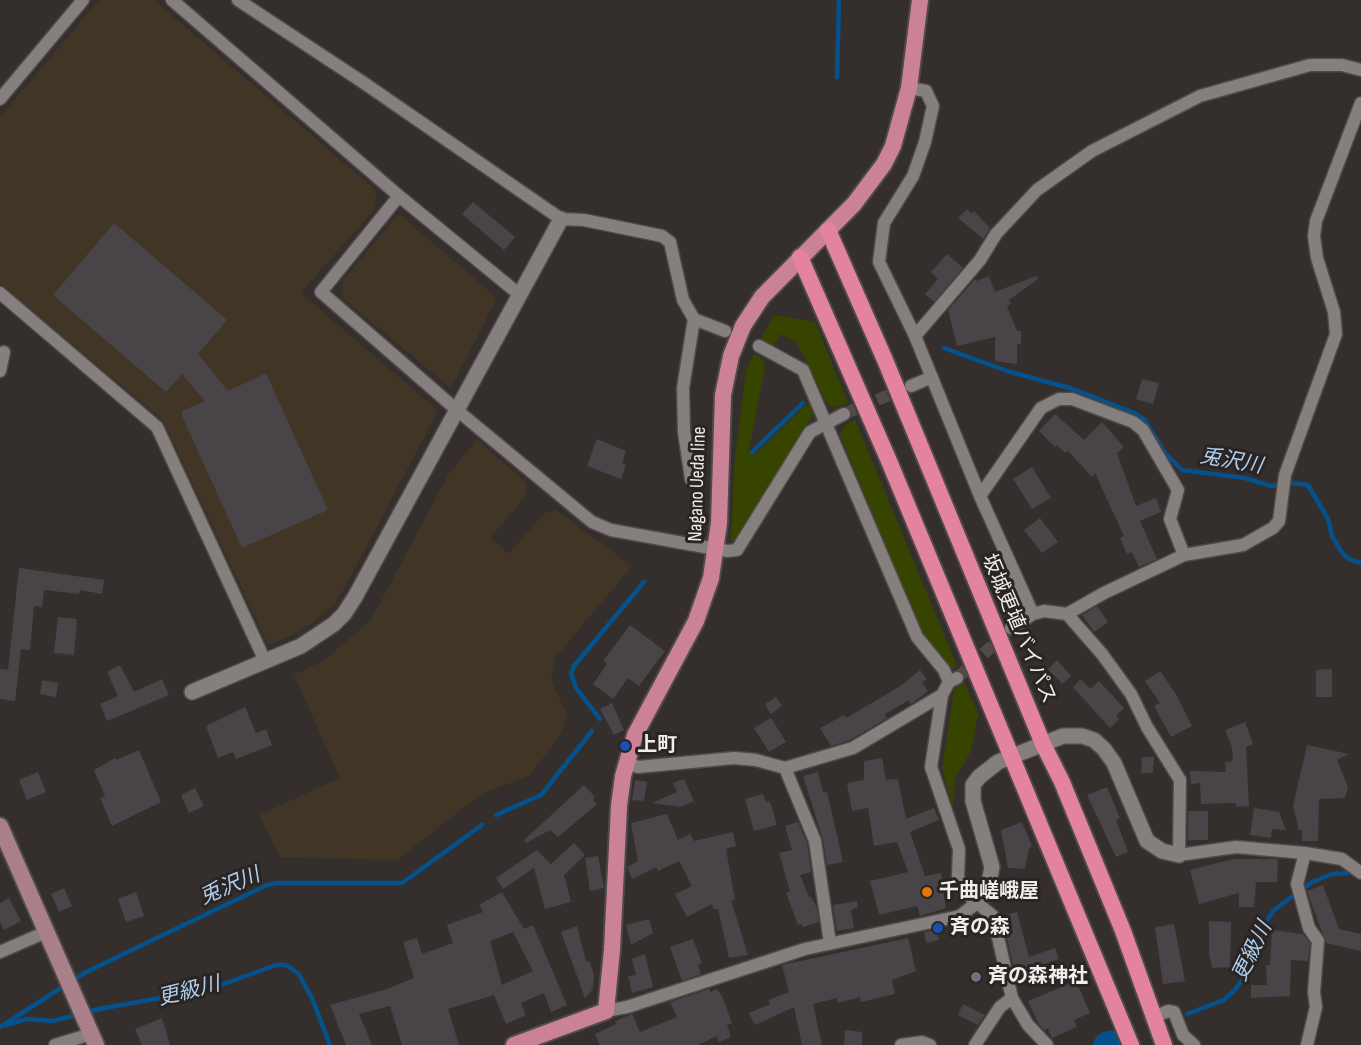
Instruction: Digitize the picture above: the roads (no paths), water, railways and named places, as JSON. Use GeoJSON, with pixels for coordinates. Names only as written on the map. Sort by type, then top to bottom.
{"type":"FeatureCollection","features":[{"type":"Feature","properties":{"kind":"highway","name":"坂城更埴バイパス"},"geometry":{"type":"LineString","coordinates":[[828,230],[885,360],[1043,744],[1062,782],[1123,931],[1164,1045]]}},
{"type":"Feature","properties":{"kind":"highway"},"geometry":{"type":"LineString","coordinates":[[800,257],[880,438],[1131,1045]]}},
{"type":"Feature","properties":{"kind":"main road","name":"Nagano Ueda line"},"geometry":{"type":"LineString","coordinates":[[606,1011],[612,950],[619,806],[627,763],[647,710],[696,621],[711,578],[717,548],[720,426],[723,395],[731,356],[751,312],[776,282],[854,204],[884,164],[893,146],[909,88],[920,0]]}},
{"type":"Feature","properties":{"kind":"main road"},"geometry":{"type":"LineString","coordinates":[[0,826],[92,1036]]}},
{"type":"Feature","properties":{"kind":"main road"},"geometry":{"type":"LineString","coordinates":[[514,1045],[606,1011]]}},
{"type":"Feature","properties":{"kind":"street"},"geometry":{"type":"LineString","coordinates":[[0,99],[83,0]]}},
{"type":"Feature","properties":{"kind":"street"},"geometry":{"type":"LineString","coordinates":[[172,0],[399,196],[520,295]]}},
{"type":"Feature","properties":{"kind":"street"},"geometry":{"type":"LineString","coordinates":[[238,0],[364,82],[561,219],[584,220],[662,236],[670,242],[683,300],[694,319],[725,331]]}},
{"type":"Feature","properties":{"kind":"street"},"geometry":{"type":"LineString","coordinates":[[915,336],[980,260],[996,234],[1037,190],[1092,151],[1200,96],[1310,65],[1342,65],[1361,70]]}},
{"type":"Feature","properties":{"kind":"street"},"geometry":{"type":"LineString","coordinates":[[909,88],[926,91],[932,99],[933,106],[925,142],[913,176],[884,223],[879,262],[915,336],[1033,614]]}},
{"type":"Feature","properties":{"kind":"street"},"geometry":{"type":"LineString","coordinates":[[1011,628],[1033,614],[1044,611],[1067,614],[1104,593],[1184,555],[1243,545],[1273,528],[1279,520],[1284,482],[1336,334],[1334,312],[1317,258],[1314,236],[1316,221],[1361,103]]}},
{"type":"Feature","properties":{"kind":"street"},"geometry":{"type":"LineString","coordinates":[[399,196],[321,291],[458,411],[592,522],[611,530],[734,551],[742,545],[810,432],[844,414]]}},
{"type":"Feature","properties":{"kind":"street"},"geometry":{"type":"LineString","coordinates":[[192,692],[314,639],[344,614],[458,411],[561,219]]}},
{"type":"Feature","properties":{"kind":"street"},"geometry":{"type":"LineString","coordinates":[[0,293],[157,427],[265,661]]}},
{"type":"Feature","properties":{"kind":"street"},"geometry":{"type":"LineString","coordinates":[[691,479],[684,432],[682,388],[694,319]]}},
{"type":"Feature","properties":{"kind":"street"},"geometry":{"type":"LineString","coordinates":[[759,346],[803,370],[917,638],[953,680],[942,695],[931,767],[959,849],[958,876],[964,892],[993,916],[1012,998],[1028,1025],[1047,1045]]}},
{"type":"Feature","properties":{"kind":"street"},"geometry":{"type":"LineString","coordinates":[[0,371],[4,352]]}},
{"type":"Feature","properties":{"kind":"street"},"geometry":{"type":"LineString","coordinates":[[911,386],[932,377]]}},
{"type":"Feature","properties":{"kind":"street"},"geometry":{"type":"LineString","coordinates":[[981,496],[1041,408],[1059,399],[1072,399],[1133,422],[1143,430],[1178,489],[1170,519],[1184,555]]}},
{"type":"Feature","properties":{"kind":"street"},"geometry":{"type":"LineString","coordinates":[[1067,614],[1102,654],[1131,694],[1147,727],[1176,771],[1180,780],[1179,855]]}},
{"type":"Feature","properties":{"kind":"street"},"geometry":{"type":"LineString","coordinates":[[627,763],[638,767],[734,758],[756,760],[785,768],[853,748],[926,702],[942,695]]}},
{"type":"Feature","properties":{"kind":"street"},"geometry":{"type":"LineString","coordinates":[[606,1011],[627,1007],[717,976],[830,944],[960,916],[978,903],[987,892],[992,867],[973,801],[973,785],[991,766],[1043,744],[1072,735],[1094,740],[1099,744],[1114,764],[1147,841],[1162,851],[1189,856],[1236,847],[1305,853],[1342,859],[1361,873]]}},
{"type":"Feature","properties":{"kind":"street"},"geometry":{"type":"LineString","coordinates":[[785,768],[815,841],[830,944]]}},
{"type":"Feature","properties":{"kind":"street"},"geometry":{"type":"LineString","coordinates":[[1305,853],[1299,889],[1309,928],[1318,941],[1314,992],[1316,1007],[1306,1045]]}},
{"type":"Feature","properties":{"kind":"street"},"geometry":{"type":"LineString","coordinates":[[0,952],[46,932]]}},
{"type":"Feature","properties":{"kind":"street"},"geometry":{"type":"LineString","coordinates":[[975,1045],[1000,1007],[1012,998]]}},
{"type":"Feature","properties":{"kind":"street"},"geometry":{"type":"LineString","coordinates":[[1154,1017],[1168,1011],[1174,1012],[1183,1035],[1194,1045]]}},
{"type":"Feature","properties":{"kind":"street"},"geometry":{"type":"LineString","coordinates":[[55,1045],[92,1036]]}},
{"type":"Feature","properties":{"kind":"street"},"geometry":{"type":"LineString","coordinates":[[901,1045],[922,1042],[930,1045]]}},
{"type":"Feature","properties":{"kind":"waterway"},"geometry":{"type":"LineString","coordinates":[[837,77],[839,0]]}},
{"type":"Feature","properties":{"kind":"waterway","name":"兎沢川"},"geometry":{"type":"LineString","coordinates":[[944,348],[1007,371],[1073,389],[1134,413],[1144,419],[1165,453],[1182,470],[1245,478],[1271,486],[1292,483],[1308,485],[1328,519],[1332,536],[1343,554],[1361,563]]}},
{"type":"Feature","properties":{"kind":"waterway","name":"兎沢川"},"geometry":{"type":"LineString","coordinates":[[752,452],[803,403]]}},
{"type":"Feature","properties":{"kind":"waterway","name":"兎沢川"},"geometry":{"type":"LineString","coordinates":[[600,719],[576,688],[571,673],[574,666],[644,582]]}},
{"type":"Feature","properties":{"kind":"waterway","name":"兎沢川"},"geometry":{"type":"LineString","coordinates":[[496,815],[541,795],[592,731]]}},
{"type":"Feature","properties":{"kind":"waterway","name":"兎沢川"},"geometry":{"type":"LineString","coordinates":[[0,1027],[84,973],[267,885],[277,883],[402,883],[482,825]]}},
{"type":"Feature","properties":{"kind":"waterway","name":"更級川"},"geometry":{"type":"LineString","coordinates":[[1187,1014],[1224,1000],[1235,990],[1246,974],[1264,925],[1274,910],[1312,882],[1332,874],[1348,873]]}},
{"type":"Feature","properties":{"kind":"waterway","name":"更級川"},"geometry":{"type":"LineString","coordinates":[[6,1025],[27,1019],[53,1021],[99,1009],[210,989],[276,965],[286,965],[298,973],[312,998],[330,1045]]}},
{"type":"Feature","properties":{"kind":"waterway","name":"更級川"},"geometry":{"type":"LineString","coordinates":[[1107,1045],[1111,1044]]}},
{"type":"Feature","properties":{"kind":"tunnel"},"geometry":{"type":"LineString","coordinates":[[844,414],[903,389]]}},
{"type":"Feature","properties":{"kind":"tunnel"},"geometry":{"type":"LineString","coordinates":[[957,678],[1004,635]]}},
{"type":"Feature","properties":{"kind":"place","name":"上町"},"geometry":{"type":"Point","coordinates":[625,746]}},
{"type":"Feature","properties":{"kind":"place","name":"千曲嵯峨屋"},"geometry":{"type":"Point","coordinates":[927,892]}},
{"type":"Feature","properties":{"kind":"place","name":"斉の森"},"geometry":{"type":"Point","coordinates":[938,928]}},
{"type":"Feature","properties":{"kind":"place","name":"斉の森神社"},"geometry":{"type":"Point","coordinates":[976,977]}}]}
